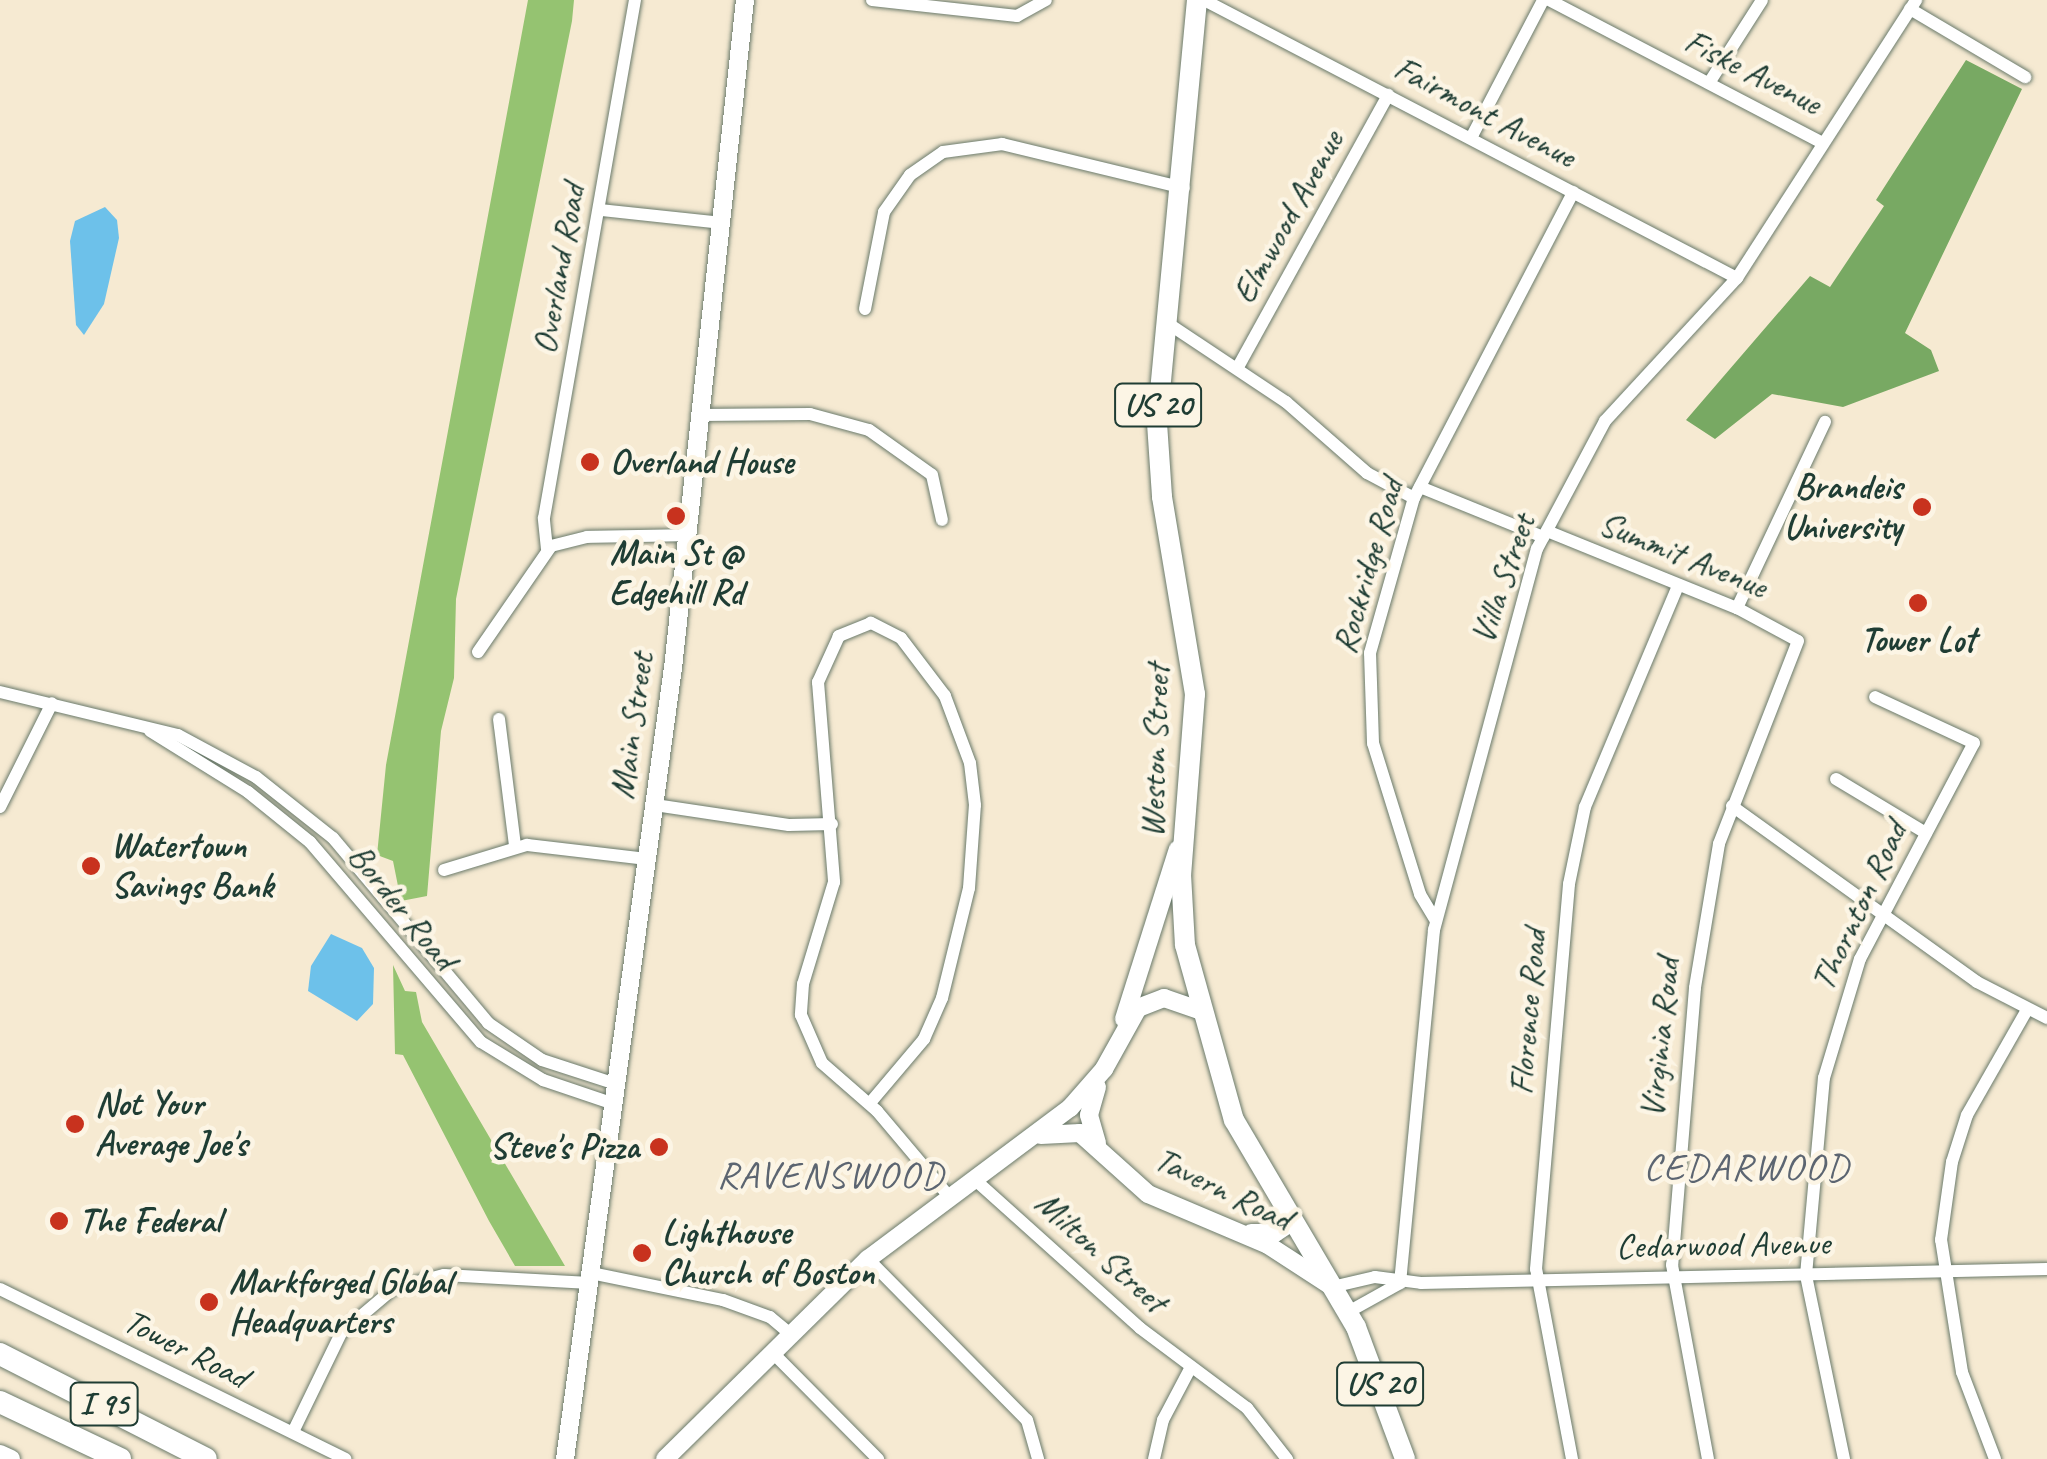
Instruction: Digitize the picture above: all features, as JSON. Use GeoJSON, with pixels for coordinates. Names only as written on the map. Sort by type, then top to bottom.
{"type":"FeatureCollection","features":[{"type":"Feature","properties":{"kind":"highway","name":"I 95"},"geometry":{"type":"LineString","coordinates":[[0,1354],[206,1459]]}},
{"type":"Feature","properties":{"kind":"highway","name":"I 95"},"geometry":{"type":"LineString","coordinates":[[0,1402],[120,1459]]}},
{"type":"Feature","properties":{"kind":"main road","name":"Weston Street"},"geometry":{"type":"LineString","coordinates":[[1201,0],[1184,188],[1166,322],[1158,457],[1193,662],[1182,916],[1198,1010],[1240,1133],[1290,1224],[1348,1312],[1405,1459]]}},
{"type":"Feature","properties":{"kind":"street","name":"Overland Road"},"geometry":{"type":"LineString","coordinates":[[547,548],[544,518],[601,210],[634,0]]}},
{"type":"Feature","properties":{"kind":"street","name":"Main Street"},"geometry":{"type":"LineString","coordinates":[[565,1459],[688,535],[745,0]]}},
{"type":"Feature","properties":{"kind":"street"},"geometry":{"type":"LineString","coordinates":[[872,0],[1017,16],[1046,0]]}},
{"type":"Feature","properties":{"kind":"street","name":"Fairmont Avenue"},"geometry":{"type":"LineString","coordinates":[[1201,0],[1737,278]]}},
{"type":"Feature","properties":{"kind":"street"},"geometry":{"type":"LineString","coordinates":[[1471,138],[1546,0]]}},
{"type":"Feature","properties":{"kind":"street","name":"Fiske Avenue"},"geometry":{"type":"LineString","coordinates":[[1546,0],[1823,142]]}},
{"type":"Feature","properties":{"kind":"street"},"geometry":{"type":"LineString","coordinates":[[1709,84],[1762,0]]}},
{"type":"Feature","properties":{"kind":"street"},"geometry":{"type":"LineString","coordinates":[[1913,5],[2025,77]]}},
{"type":"Feature","properties":{"kind":"street","name":"Villa Street"},"geometry":{"type":"LineString","coordinates":[[1400,1283],[1436,920],[1545,534],[1613,411],[1737,278],[1913,5]]}},
{"type":"Feature","properties":{"kind":"street","name":"Elmwood Avenue"},"geometry":{"type":"LineString","coordinates":[[1238,367],[1388,95]]}},
{"type":"Feature","properties":{"kind":"street"},"geometry":{"type":"LineString","coordinates":[[866,309],[882,216],[910,175],[943,152],[1002,144],[1184,188]]}},
{"type":"Feature","properties":{"kind":"street","name":"Rockridge Road"},"geometry":{"type":"LineString","coordinates":[[1436,920],[1420,894],[1382,775],[1367,694],[1374,632],[1417,493],[1573,192]]}},
{"type":"Feature","properties":{"kind":"street"},"geometry":{"type":"LineString","coordinates":[[601,210],[722,222]]}},
{"type":"Feature","properties":{"kind":"street","name":"Summit Avenue"},"geometry":{"type":"LineString","coordinates":[[1166,322],[1238,367],[1367,473],[1545,534],[1736,608],[1796,637]]}},
{"type":"Feature","properties":{"kind":"street"},"geometry":{"type":"LineString","coordinates":[[702,416],[810,414],[869,430],[932,475],[942,520]]}},
{"type":"Feature","properties":{"kind":"street"},"geometry":{"type":"LineString","coordinates":[[1736,608],[1826,422]]}},
{"type":"Feature","properties":{"kind":"street"},"geometry":{"type":"LineString","coordinates":[[478,652],[547,548],[587,537],[688,535]]}},
{"type":"Feature","properties":{"kind":"street","name":"Florence Road"},"geometry":{"type":"LineString","coordinates":[[1572,1459],[1537,1280],[1573,855],[1585,807],[1678,586]]}},
{"type":"Feature","properties":{"kind":"street"},"geometry":{"type":"LineString","coordinates":[[870,1103],[924,1039],[942,998],[969,888],[975,804],[970,764],[945,696],[902,638],[876,623],[842,632],[820,674],[817,717],[832,824],[834,882],[804,984],[802,1015],[816,1055],[870,1103],[948,1195]]}},
{"type":"Feature","properties":{"kind":"street","name":"Virginia Road"},"geometry":{"type":"LineString","coordinates":[[1708,1459],[1672,1276],[1701,934],[1732,806],[1795,655],[1796,637]]}},
{"type":"Feature","properties":{"kind":"street","name":"Border Road"},"geometry":{"type":"LineString","coordinates":[[0,692],[178,736],[232,762],[316,823],[453,988],[505,1038],[564,1069],[616,1084]]}},
{"type":"Feature","properties":{"kind":"street","name":"Thornton Road"},"geometry":{"type":"LineString","coordinates":[[1844,1459],[1806,1274],[1824,1078],[1851,982],[1882,913],[1974,742],[1875,697]]}},
{"type":"Feature","properties":{"kind":"street"},"geometry":{"type":"LineString","coordinates":[[0,807],[52,703]]}},
{"type":"Feature","properties":{"kind":"street"},"geometry":{"type":"LineString","coordinates":[[499,719],[515,846]]}},
{"type":"Feature","properties":{"kind":"street","name":"Border Road"},"geometry":{"type":"LineString","coordinates":[[150,731],[248,792],[310,842],[448,1011],[481,1042],[542,1080],[614,1104]]}},
{"type":"Feature","properties":{"kind":"street"},"geometry":{"type":"LineString","coordinates":[[1836,779],[1926,833]]}},
{"type":"Feature","properties":{"kind":"street"},"geometry":{"type":"LineString","coordinates":[[654,805],[789,826],[832,824]]}},
{"type":"Feature","properties":{"kind":"street"},"geometry":{"type":"LineString","coordinates":[[1732,806],[1882,913],[2027,1010],[2047,1018]]}},
{"type":"Feature","properties":{"kind":"street"},"geometry":{"type":"LineString","coordinates":[[1120,1035],[1187,810]]}},
{"type":"Feature","properties":{"kind":"street"},"geometry":{"type":"LineString","coordinates":[[444,870],[515,846],[647,858]]}},
{"type":"Feature","properties":{"kind":"street"},"geometry":{"type":"LineString","coordinates":[[1098,1146],[1089,1109],[1131,1014],[1151,1000],[1173,999],[1198,1010]]}},
{"type":"Feature","properties":{"kind":"street"},"geometry":{"type":"LineString","coordinates":[[1994,1459],[1966,1390],[1942,1272],[1945,1206],[1961,1130],[1992,1064],[2027,1010]]}},
{"type":"Feature","properties":{"kind":"street"},"geometry":{"type":"LineString","coordinates":[[678,1455],[772,1352],[868,1259],[948,1195],[1036,1136],[1085,1093],[1110,1059]]}},
{"type":"Feature","properties":{"kind":"street","name":"Tavern Road"},"geometry":{"type":"LineString","coordinates":[[1036,1136],[1069,1130],[1098,1146],[1148,1194],[1236,1231],[1332,1287]]}},
{"type":"Feature","properties":{"kind":"street","name":"Milton Street"},"geometry":{"type":"LineString","coordinates":[[973,1178],[1191,1367],[1247,1408],[1287,1459]]}},
{"type":"Feature","properties":{"kind":"street"},"geometry":{"type":"LineString","coordinates":[[1236,1231],[1270,1234],[1290,1224]]}},
{"type":"Feature","properties":{"kind":"street"},"geometry":{"type":"LineString","coordinates":[[868,1259],[1027,1420],[1038,1459]]}},
{"type":"Feature","properties":{"kind":"street","name":"Cedarwood Avenue"},"geometry":{"type":"LineString","coordinates":[[1332,1287],[1363,1277],[1400,1283],[2047,1269]]}},
{"type":"Feature","properties":{"kind":"street"},"geometry":{"type":"LineString","coordinates":[[293,1432],[336,1340],[387,1292],[444,1275],[590,1278],[688,1292],[770,1317],[790,1334]]}},
{"type":"Feature","properties":{"kind":"street","name":"Cedarwood Avenue"},"geometry":{"type":"LineString","coordinates":[[1348,1312],[1400,1283]]}},
{"type":"Feature","properties":{"kind":"street","name":"Tower Road"},"geometry":{"type":"LineString","coordinates":[[0,1289],[345,1459]]}},
{"type":"Feature","properties":{"kind":"street"},"geometry":{"type":"LineString","coordinates":[[772,1352],[878,1459]]}},
{"type":"Feature","properties":{"kind":"street"},"geometry":{"type":"LineString","coordinates":[[1154,1459],[1163,1420],[1191,1367]]}},
{"type":"Feature","properties":{"kind":"street"},"geometry":{"type":"LineString","coordinates":[[0,1454],[11,1459]]}},
{"type":"Feature","properties":{"kind":"green space"},"geometry":{"type":"Polygon","coordinates":[[[528,0],[574,0],[572,21],[456,599],[454,678],[441,731],[427,896],[401,901],[393,861],[377,855],[386,765],[528,0]]]}},
{"type":"Feature","properties":{"kind":"green space"},"geometry":{"type":"Polygon","coordinates":[[[1966,60],[2022,89],[1905,333],[1931,350],[1939,371],[1843,407],[1772,394],[1715,439],[1686,420],[1810,276],[1830,287],[1884,206],[1876,200],[1966,60]]]}},
{"type":"Feature","properties":{"kind":"green space"},"geometry":{"type":"Polygon","coordinates":[[[393,965],[405,991],[416,992],[422,1022],[565,1266],[515,1266],[489,1221],[403,1055],[395,1054],[393,965]]]}},
{"type":"Feature","properties":{"kind":"water"},"geometry":{"type":"Polygon","coordinates":[[[105,207],[117,220],[119,238],[104,304],[84,335],[76,325],[70,241],[75,221],[105,207]]]}},
{"type":"Feature","properties":{"kind":"water"},"geometry":{"type":"Polygon","coordinates":[[[331,934],[362,948],[374,968],[373,1004],[357,1021],[308,991],[311,966],[331,934]]]}},
{"type":"Feature","properties":{"kind":"place","name":"Overland House"},"geometry":{"type":"Point","coordinates":[590,462]}},
{"type":"Feature","properties":{"kind":"place","name":"Brandeis University"},"geometry":{"type":"Point","coordinates":[1922,507]}},
{"type":"Feature","properties":{"kind":"place","name":"Main St @ Edgehill Rd"},"geometry":{"type":"Point","coordinates":[676,516]}},
{"type":"Feature","properties":{"kind":"place","name":"Tower Lot"},"geometry":{"type":"Point","coordinates":[1918,603]}},
{"type":"Feature","properties":{"kind":"place","name":"Watertown Savings Bank"},"geometry":{"type":"Point","coordinates":[91,866]}},
{"type":"Feature","properties":{"kind":"place","name":"Not Your Average Joe's"},"geometry":{"type":"Point","coordinates":[75,1124]}},
{"type":"Feature","properties":{"kind":"place","name":"Steve's Pizza"},"geometry":{"type":"Point","coordinates":[659,1147]}},
{"type":"Feature","properties":{"kind":"place","name":"The Federal"},"geometry":{"type":"Point","coordinates":[59,1221]}},
{"type":"Feature","properties":{"kind":"place","name":"Lighthouse Church of Boston"},"geometry":{"type":"Point","coordinates":[642,1253]}},
{"type":"Feature","properties":{"kind":"place","name":"Markforged Global Headquarters"},"geometry":{"type":"Point","coordinates":[209,1302]}},
{"type":"Feature","properties":{"kind":"district","name":"CEDARWOOD"},"geometry":{"type":"Point","coordinates":[1747,1167]}},
{"type":"Feature","properties":{"kind":"district","name":"RAVENSWOOD"},"geometry":{"type":"Point","coordinates":[831,1175]}}]}
